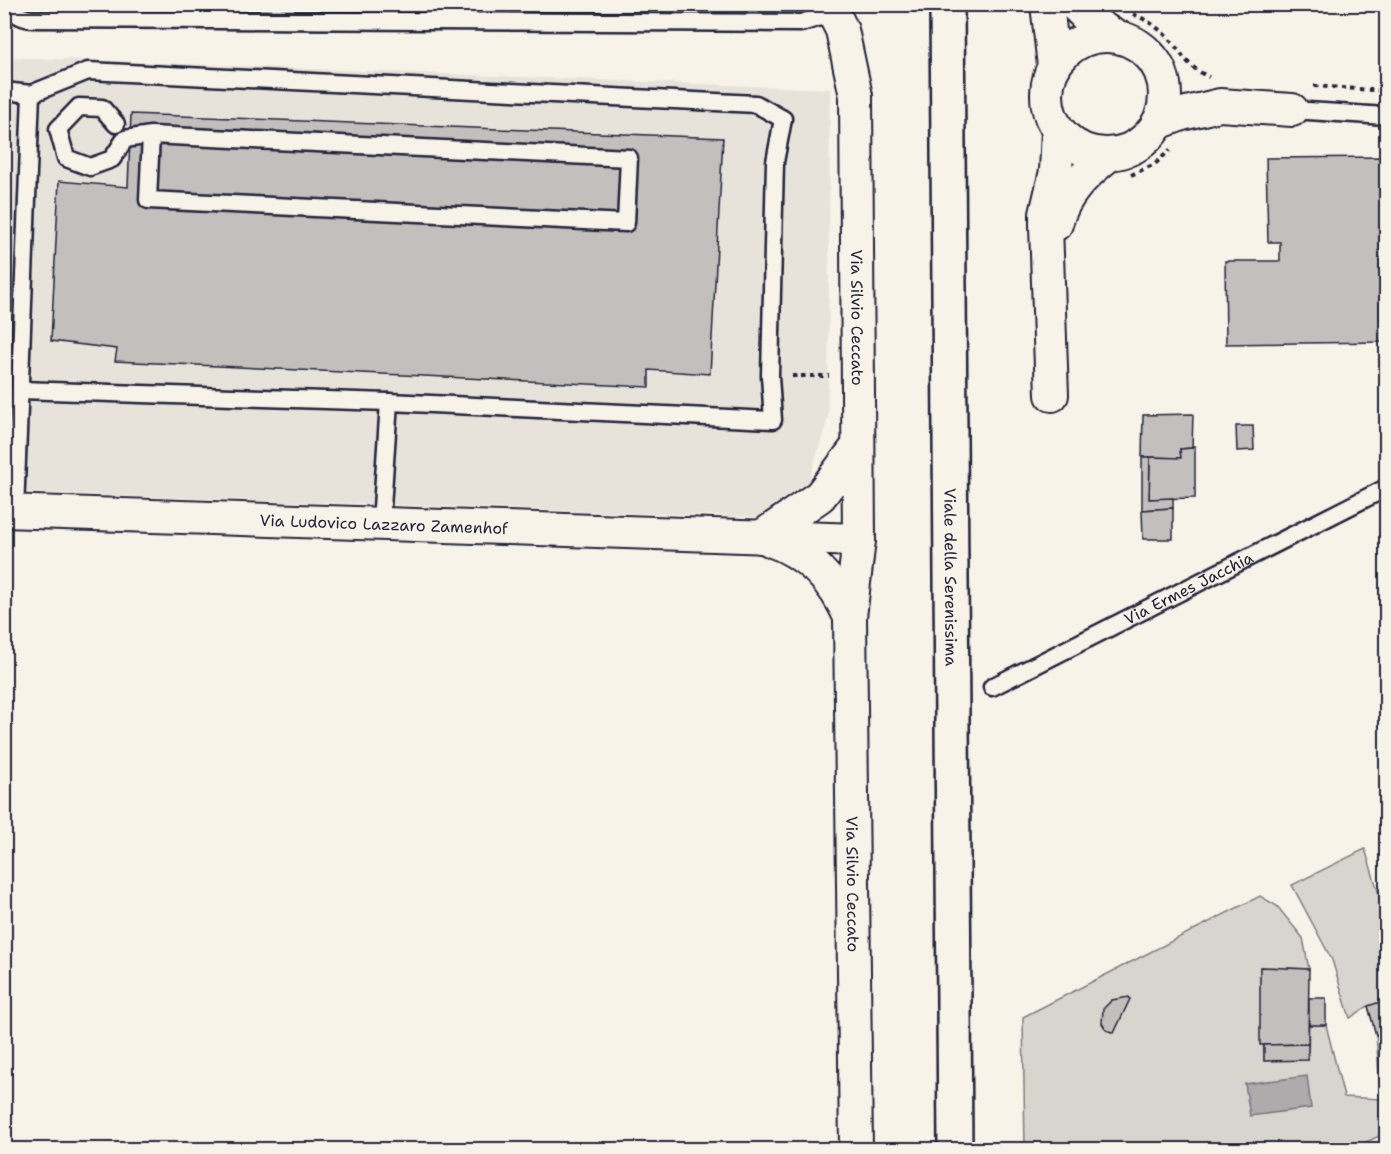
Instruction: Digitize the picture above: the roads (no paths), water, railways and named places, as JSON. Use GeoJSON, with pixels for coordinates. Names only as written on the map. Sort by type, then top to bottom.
{"type":"FeatureCollection","features":[{"type":"Feature","properties":{"kind":"main road","name":"Viale della Serenissima"},"geometry":{"type":"LineString","coordinates":[[947,4],[955,1149]]}},
{"type":"Feature","properties":{"kind":"street"},"geometry":{"type":"LineString","coordinates":[[1047,4],[1054,66]]}},
{"type":"Feature","properties":{"kind":"street"},"geometry":{"type":"LineString","coordinates":[[1074,4],[1091,21],[1119,24]]}},
{"type":"Feature","properties":{"kind":"street","name":"Via Silvio Ceccato"},"geometry":{"type":"LineString","coordinates":[[831,8],[842,30],[856,96],[859,540],[850,617],[855,1149]]}},
{"type":"Feature","properties":{"kind":"street"},"geometry":{"type":"LineString","coordinates":[[1117,166],[1072,144],[1058,130],[1050,115],[1046,99],[1048,82],[1054,66],[1064,52],[1078,42],[1119,24]]}},
{"type":"Feature","properties":{"kind":"street"},"geometry":{"type":"LineString","coordinates":[[1119,24],[1128,40],[1143,48],[1154,60],[1162,74],[1166,90],[1164,108],[1167,134]]}},
{"type":"Feature","properties":{"kind":"street"},"geometry":{"type":"LineString","coordinates":[[1162,74],[1216,92],[1292,110]]}},
{"type":"Feature","properties":{"kind":"street"},"geometry":{"type":"LineString","coordinates":[[1048,263],[1058,216],[1069,196],[1090,170],[1117,166],[1129,149],[1146,139],[1167,134],[1182,114],[1216,92]]}},
{"type":"Feature","properties":{"kind":"street"},"geometry":{"type":"LineString","coordinates":[[1052,395],[1046,214],[1056,171],[1058,130]]}},
{"type":"Feature","properties":{"kind":"street"},"geometry":{"type":"LineString","coordinates":[[761,537],[820,496],[858,446]]}},
{"type":"Feature","properties":{"kind":"street","name":"Via Ludovico Lazzaro Zamenhof"},"geometry":{"type":"LineString","coordinates":[[10,511],[859,540]]}},
{"type":"Feature","properties":{"kind":"street"},"geometry":{"type":"LineString","coordinates":[[761,537],[789,548],[817,568],[832,585],[850,617]]}},
{"type":"Feature","properties":{"kind":"lane"},"geometry":{"type":"LineString","coordinates":[[12,8],[21,18],[32,19],[801,23],[831,8]]}},
{"type":"Feature","properties":{"kind":"lane"},"geometry":{"type":"LineString","coordinates":[[4,91],[30,94],[88,71],[756,104],[783,119],[775,162],[770,376],[773,420],[388,402],[20,390]]}},
{"type":"Feature","properties":{"kind":"lane"},"geometry":{"type":"LineString","coordinates":[[10,511],[20,390],[30,94]]}},
{"type":"Feature","properties":{"kind":"lane"},"geometry":{"type":"LineString","coordinates":[[116,124],[102,108],[79,107],[58,129],[66,158],[90,167],[112,159],[125,139],[151,135],[629,158],[626,223],[148,200],[151,135]]}},
{"type":"Feature","properties":{"kind":"lane"},"geometry":{"type":"LineString","coordinates":[[1292,110],[1386,116]]}},
{"type":"Feature","properties":{"kind":"lane"},"geometry":{"type":"LineString","coordinates":[[381,523],[388,402]]}},
{"type":"Feature","properties":{"kind":"lane","name":"Via Ermes Jacchia"},"geometry":{"type":"LineString","coordinates":[[992,687],[1386,488]]}}]}
